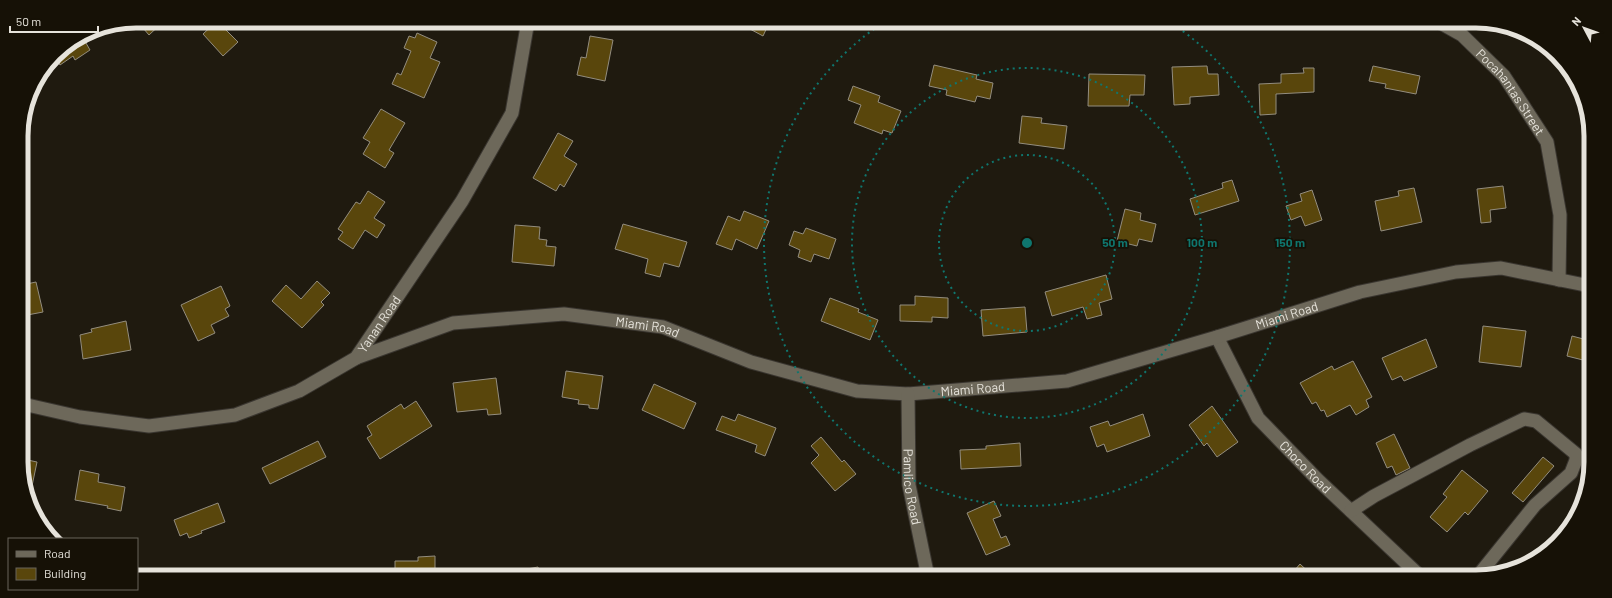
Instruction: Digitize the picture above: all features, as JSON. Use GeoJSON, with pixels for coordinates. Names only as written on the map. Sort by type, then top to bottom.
{"type":"FeatureCollection","features":[{"type":"Feature","properties":{"kind":"street","name":"Yanan Road"},"geometry":{"type":"LineString","coordinates":[[28,405],[80,417],[149,426],[235,415],[299,391],[356,358],[462,201],[512,113],[527,28]]}},
{"type":"Feature","properties":{"kind":"street","name":"Pocahantas Street"},"geometry":{"type":"LineString","coordinates":[[1449,28],[1462,36],[1504,76],[1547,142],[1560,215],[1559,280]]}},
{"type":"Feature","properties":{"kind":"street","name":"Miami Road"},"geometry":{"type":"LineString","coordinates":[[356,358],[453,324],[564,314],[663,326],[758,364],[857,391],[908,394],[1067,380],[1217,337],[1360,292],[1456,272],[1501,268],[1584,285]]}},
{"type":"Feature","properties":{"kind":"street","name":"Choco Road"},"geometry":{"type":"LineString","coordinates":[[1217,337],[1258,418],[1318,480],[1414,570]]}},
{"type":"Feature","properties":{"kind":"street","name":"Pamlico Road"},"geometry":{"type":"LineString","coordinates":[[908,394],[909,485],[927,570]]}},
{"type":"Feature","properties":{"kind":"street"},"geometry":{"type":"LineString","coordinates":[[1351,511],[1374,496],[1470,445],[1524,419],[1536,421],[1576,454],[1571,473],[1535,505],[1483,570]]}},
{"type":"Feature","properties":{"kind":"building"},"geometry":{"type":"Polygon","coordinates":[[[143,28],[156,28],[149,35],[143,28]]]}},
{"type":"Feature","properties":{"kind":"building"},"geometry":{"type":"Polygon","coordinates":[[[209,28],[224,28],[238,42],[223,56],[203,34],[209,28]]]}},
{"type":"Feature","properties":{"kind":"building"},"geometry":{"type":"Polygon","coordinates":[[[748,28],[767,28],[763,36],[748,28]]]}},
{"type":"Feature","properties":{"kind":"building"},"geometry":{"type":"Polygon","coordinates":[[[417,33],[437,42],[430,58],[440,62],[424,98],[392,84],[397,73],[401,75],[411,51],[404,48],[409,36],[415,38],[417,33]]]}},
{"type":"Feature","properties":{"kind":"building"},"geometry":{"type":"Polygon","coordinates":[[[590,36],[613,40],[605,81],[577,75],[581,57],[586,58],[590,36]]]}},
{"type":"Feature","properties":{"kind":"building"},"geometry":{"type":"Polygon","coordinates":[[[85,41],[90,50],[75,60],[73,56],[60,65],[58,62],[65,55],[85,41]]]}},
{"type":"Feature","properties":{"kind":"building"},"geometry":{"type":"Polygon","coordinates":[[[934,65],[977,75],[976,79],[993,83],[990,99],[977,96],[975,102],[946,95],[947,90],[929,86],[934,65]]]}},
{"type":"Feature","properties":{"kind":"building"},"geometry":{"type":"Polygon","coordinates":[[[1207,66],[1208,74],[1218,74],[1219,95],[1190,97],[1190,104],[1174,105],[1172,67],[1207,66]]]}},
{"type":"Feature","properties":{"kind":"building"},"geometry":{"type":"Polygon","coordinates":[[[1373,66],[1420,76],[1416,94],[1385,88],[1386,84],[1369,81],[1373,66]]]}},
{"type":"Feature","properties":{"kind":"building"},"geometry":{"type":"Polygon","coordinates":[[[1303,68],[1314,68],[1314,92],[1276,94],[1276,114],[1260,115],[1259,84],[1281,83],[1281,74],[1304,73],[1303,68]]]}},
{"type":"Feature","properties":{"kind":"building"},"geometry":{"type":"Polygon","coordinates":[[[1089,74],[1145,75],[1144,95],[1130,95],[1129,106],[1088,106],[1089,74]]]}},
{"type":"Feature","properties":{"kind":"building"},"geometry":{"type":"Polygon","coordinates":[[[853,86],[880,96],[878,102],[901,111],[892,133],[883,130],[882,134],[854,123],[861,105],[848,100],[853,86]]]}},
{"type":"Feature","properties":{"kind":"building"},"geometry":{"type":"Polygon","coordinates":[[[381,109],[405,123],[389,150],[394,153],[385,168],[363,154],[370,142],[363,138],[381,109]]]}},
{"type":"Feature","properties":{"kind":"building"},"geometry":{"type":"Polygon","coordinates":[[[1022,116],[1042,118],[1041,123],[1067,126],[1064,149],[1019,143],[1022,116]]]}},
{"type":"Feature","properties":{"kind":"building"},"geometry":{"type":"Polygon","coordinates":[[[558,133],[573,141],[564,156],[577,164],[564,187],[560,184],[556,191],[533,178],[558,133]]]}},
{"type":"Feature","properties":{"kind":"building"},"geometry":{"type":"Polygon","coordinates":[[[1232,180],[1239,201],[1195,215],[1190,199],[1223,188],[1222,183],[1232,180]]]}},
{"type":"Feature","properties":{"kind":"building"},"geometry":{"type":"Polygon","coordinates":[[[1503,186],[1506,208],[1490,210],[1491,222],[1481,223],[1477,189],[1503,186]]]}},
{"type":"Feature","properties":{"kind":"building"},"geometry":{"type":"Polygon","coordinates":[[[1414,188],[1422,222],[1381,231],[1375,201],[1399,196],[1398,191],[1414,188]]]}},
{"type":"Feature","properties":{"kind":"building"},"geometry":{"type":"Polygon","coordinates":[[[1312,190],[1322,220],[1305,226],[1301,216],[1291,220],[1286,206],[1302,201],[1300,194],[1312,190]]]}},
{"type":"Feature","properties":{"kind":"building"},"geometry":{"type":"Polygon","coordinates":[[[368,191],[385,202],[374,218],[385,225],[377,238],[365,230],[353,249],[338,239],[343,232],[338,229],[356,202],[360,204],[368,191]]]}},
{"type":"Feature","properties":{"kind":"building"},"geometry":{"type":"Polygon","coordinates":[[[1125,209],[1141,213],[1140,220],[1156,224],[1152,242],[1139,239],[1137,246],[1117,241],[1125,209]]]}},
{"type":"Feature","properties":{"kind":"building"},"geometry":{"type":"Polygon","coordinates":[[[744,211],[769,221],[757,249],[736,239],[732,250],[716,244],[728,216],[740,221],[744,211]]]}},
{"type":"Feature","properties":{"kind":"building"},"geometry":{"type":"Polygon","coordinates":[[[623,224],[687,242],[679,267],[664,263],[660,277],[645,273],[648,259],[615,249],[623,224]]]}},
{"type":"Feature","properties":{"kind":"building"},"geometry":{"type":"Polygon","coordinates":[[[515,225],[540,227],[539,239],[547,240],[546,246],[556,247],[554,266],[512,262],[515,225]]]}},
{"type":"Feature","properties":{"kind":"building"},"geometry":{"type":"Polygon","coordinates":[[[806,228],[836,239],[829,259],[814,254],[811,262],[798,257],[800,250],[789,245],[794,231],[803,234],[806,228]]]}},
{"type":"Feature","properties":{"kind":"building"},"geometry":{"type":"Polygon","coordinates":[[[1106,275],[1112,299],[1099,303],[1102,315],[1087,319],[1083,307],[1052,316],[1045,292],[1106,275]]]}},
{"type":"Feature","properties":{"kind":"building"},"geometry":{"type":"Polygon","coordinates":[[[317,281],[330,293],[321,302],[324,305],[302,328],[272,301],[286,285],[301,299],[317,281]]]}},
{"type":"Feature","properties":{"kind":"building"},"geometry":{"type":"Polygon","coordinates":[[[36,282],[43,312],[28,315],[28,284],[36,282]]]}},
{"type":"Feature","properties":{"kind":"building"},"geometry":{"type":"Polygon","coordinates":[[[221,286],[230,306],[225,309],[229,316],[211,325],[215,333],[198,341],[181,305],[221,286]]]}},
{"type":"Feature","properties":{"kind":"building"},"geometry":{"type":"Polygon","coordinates":[[[915,296],[948,298],[948,318],[932,317],[932,322],[900,321],[900,305],[915,305],[915,296]]]}},
{"type":"Feature","properties":{"kind":"building"},"geometry":{"type":"Polygon","coordinates":[[[830,298],[859,309],[858,312],[878,320],[870,340],[821,321],[830,298]]]}},
{"type":"Feature","properties":{"kind":"building"},"geometry":{"type":"Polygon","coordinates":[[[1025,307],[1027,332],[983,336],[981,310],[1025,307]]]}},
{"type":"Feature","properties":{"kind":"building"},"geometry":{"type":"Polygon","coordinates":[[[126,321],[131,350],[83,359],[80,335],[92,332],[91,329],[126,321]]]}},
{"type":"Feature","properties":{"kind":"building"},"geometry":{"type":"Polygon","coordinates":[[[1483,326],[1526,331],[1521,367],[1479,362],[1483,326]]]}},
{"type":"Feature","properties":{"kind":"building"},"geometry":{"type":"Polygon","coordinates":[[[1572,336],[1584,339],[1584,360],[1567,356],[1572,336]]]}},
{"type":"Feature","properties":{"kind":"building"},"geometry":{"type":"Polygon","coordinates":[[[1426,339],[1437,367],[1404,381],[1401,376],[1392,380],[1382,358],[1426,339]]]}},
{"type":"Feature","properties":{"kind":"building"},"geometry":{"type":"Polygon","coordinates":[[[1353,361],[1372,397],[1366,400],[1369,407],[1356,415],[1350,405],[1327,417],[1324,410],[1321,411],[1316,402],[1312,404],[1300,383],[1332,366],[1334,370],[1353,361]]]}},
{"type":"Feature","properties":{"kind":"building"},"geometry":{"type":"Polygon","coordinates":[[[566,371],[603,376],[598,409],[589,408],[589,405],[578,404],[579,400],[562,397],[566,371]]]}},
{"type":"Feature","properties":{"kind":"building"},"geometry":{"type":"Polygon","coordinates":[[[496,378],[501,414],[488,415],[487,409],[457,412],[453,383],[496,378]]]}},
{"type":"Feature","properties":{"kind":"building"},"geometry":{"type":"Polygon","coordinates":[[[654,384],[696,403],[684,429],[642,410],[654,384]]]}},
{"type":"Feature","properties":{"kind":"building"},"geometry":{"type":"Polygon","coordinates":[[[416,401],[432,426],[380,459],[367,438],[372,435],[367,426],[401,404],[404,409],[416,401]]]}},
{"type":"Feature","properties":{"kind":"building"},"geometry":{"type":"Polygon","coordinates":[[[1212,406],[1238,442],[1217,457],[1207,443],[1204,446],[1189,425],[1212,406]]]}},
{"type":"Feature","properties":{"kind":"building"},"geometry":{"type":"Polygon","coordinates":[[[738,414],[776,428],[765,456],[755,452],[757,445],[716,430],[722,416],[735,421],[738,414]]]}},
{"type":"Feature","properties":{"kind":"building"},"geometry":{"type":"Polygon","coordinates":[[[1143,414],[1150,436],[1107,452],[1104,444],[1097,447],[1090,427],[1108,421],[1110,426],[1143,414]]]}},
{"type":"Feature","properties":{"kind":"building"},"geometry":{"type":"Polygon","coordinates":[[[1394,434],[1410,468],[1396,475],[1392,466],[1387,468],[1376,443],[1394,434]]]}},
{"type":"Feature","properties":{"kind":"building"},"geometry":{"type":"Polygon","coordinates":[[[821,437],[842,462],[844,460],[856,474],[835,491],[811,463],[819,455],[811,446],[821,437]]]}},
{"type":"Feature","properties":{"kind":"building"},"geometry":{"type":"Polygon","coordinates":[[[318,441],[326,457],[270,484],[262,468],[318,441]]]}},
{"type":"Feature","properties":{"kind":"building"},"geometry":{"type":"Polygon","coordinates":[[[1020,443],[1021,466],[961,469],[960,450],[986,449],[986,446],[1020,443]]]}},
{"type":"Feature","properties":{"kind":"building"},"geometry":{"type":"Polygon","coordinates":[[[1543,457],[1554,466],[1523,502],[1512,493],[1543,457]]]}},
{"type":"Feature","properties":{"kind":"building"},"geometry":{"type":"Polygon","coordinates":[[[28,460],[37,462],[32,486],[30,483],[28,460]]]}},
{"type":"Feature","properties":{"kind":"building"},"geometry":{"type":"Polygon","coordinates":[[[80,470],[99,474],[98,482],[125,487],[121,511],[107,508],[108,506],[75,500],[80,470]]]}},
{"type":"Feature","properties":{"kind":"building"},"geometry":{"type":"Polygon","coordinates":[[[1462,470],[1488,491],[1468,515],[1465,512],[1447,532],[1430,517],[1447,497],[1443,494],[1462,470]]]}},
{"type":"Feature","properties":{"kind":"building"},"geometry":{"type":"Polygon","coordinates":[[[994,501],[1001,516],[993,519],[1001,538],[1006,536],[1010,545],[986,555],[967,513],[994,501]]]}},
{"type":"Feature","properties":{"kind":"building"},"geometry":{"type":"Polygon","coordinates":[[[218,503],[225,522],[201,531],[202,533],[189,538],[187,533],[180,536],[174,520],[218,503]]]}},
{"type":"Feature","properties":{"kind":"building"},"geometry":{"type":"Polygon","coordinates":[[[435,556],[435,570],[395,570],[395,561],[418,561],[418,557],[435,556]]]}},
{"type":"Feature","properties":{"kind":"building"},"geometry":{"type":"Polygon","coordinates":[[[1300,564],[1306,570],[1295,570],[1300,564]]]}},
{"type":"Feature","properties":{"kind":"building"},"geometry":{"type":"Polygon","coordinates":[[[538,567],[539,570],[522,570],[538,567]]]}}]}
